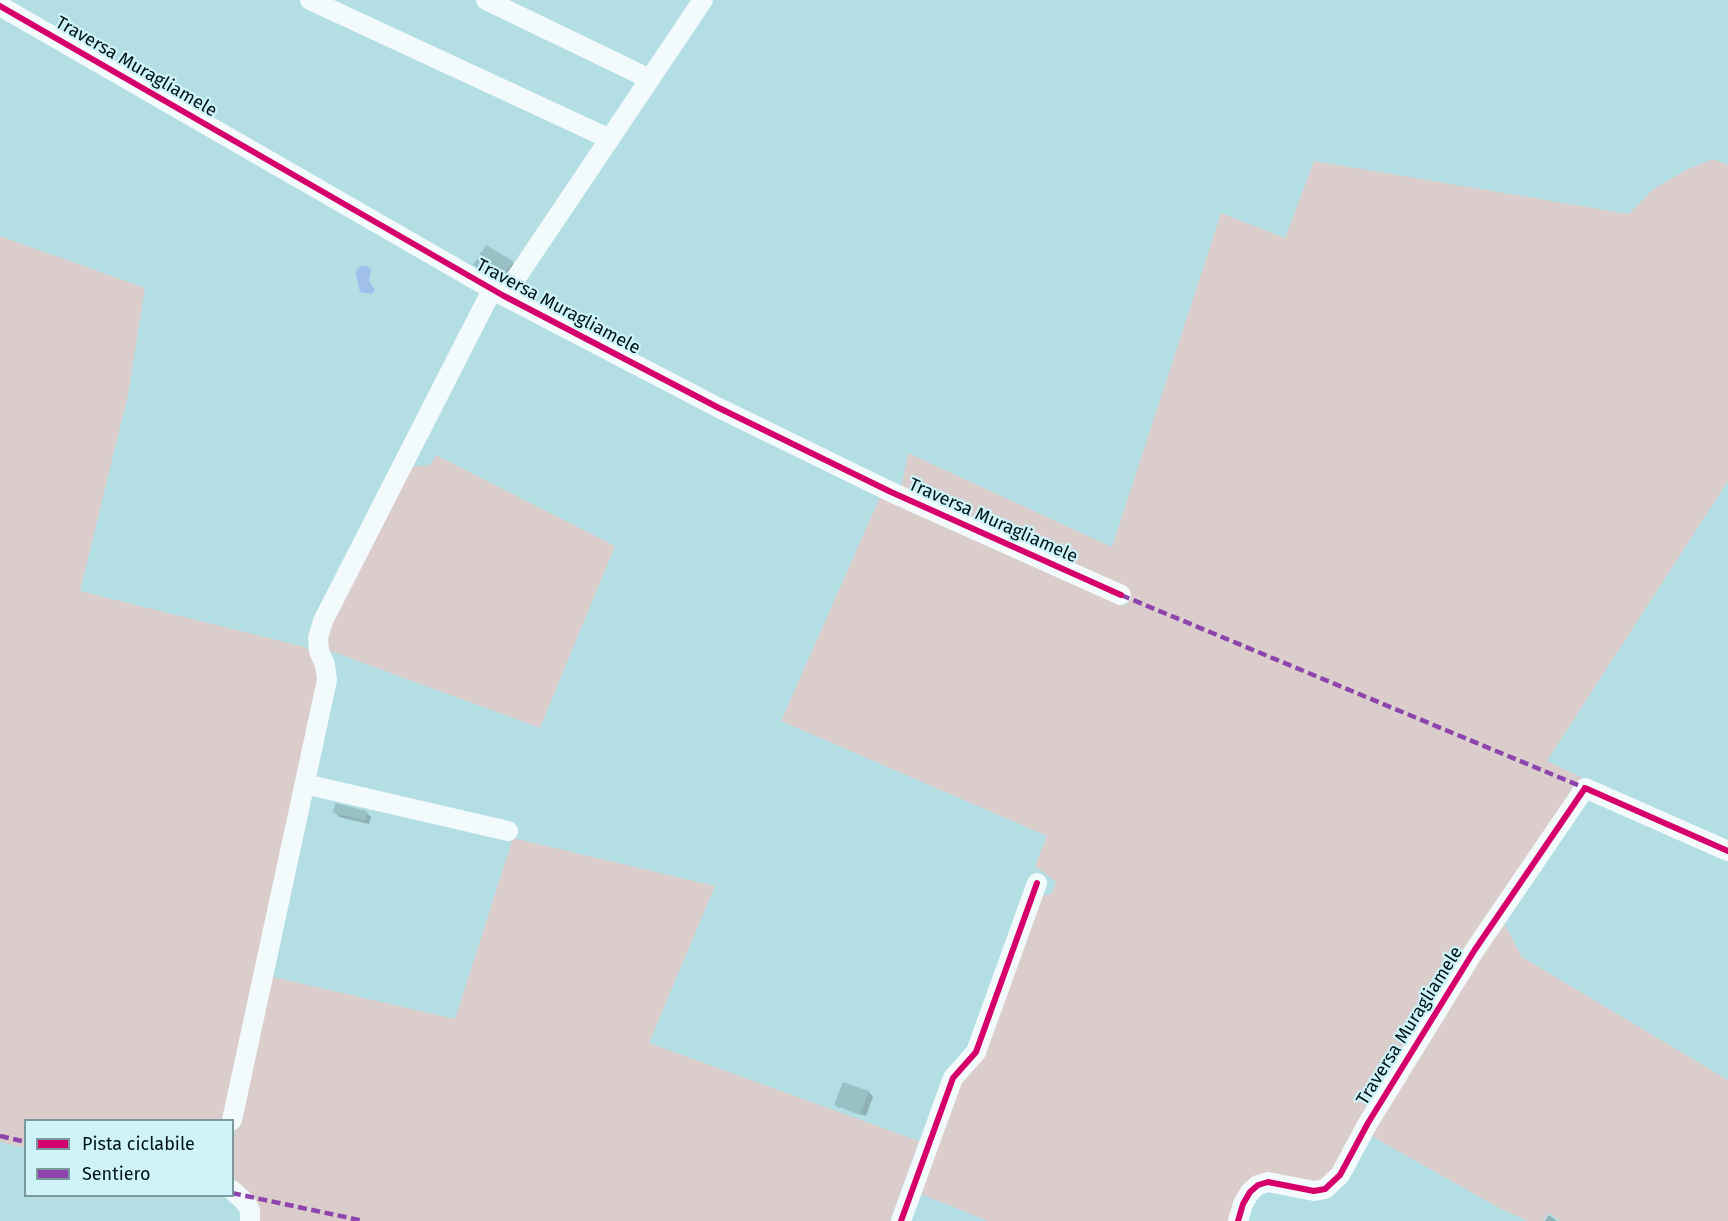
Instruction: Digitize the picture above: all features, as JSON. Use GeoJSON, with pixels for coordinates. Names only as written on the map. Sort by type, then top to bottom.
{"type":"FeatureCollection","features":[{"type":"Feature","properties":{"kind":"street"},"geometry":{"type":"LineString","coordinates":[[310,0],[610,139]]}},
{"type":"Feature","properties":{"kind":"street"},"geometry":{"type":"LineString","coordinates":[[486,0],[650,79]]}},
{"type":"Feature","properties":{"kind":"street"},"geometry":{"type":"LineString","coordinates":[[232,1119],[327,680],[318,638],[323,621],[498,293],[610,139],[703,0]]}},
{"type":"Feature","properties":{"kind":"street","name":"Traversa Muragliamele"},"geometry":{"type":"LineString","coordinates":[[0,6],[498,293],[719,408],[891,492],[1121,595]]}},
{"type":"Feature","properties":{"kind":"street"},"geometry":{"type":"LineString","coordinates":[[305,784],[508,831]]}},
{"type":"Feature","properties":{"kind":"street","name":"Traversa Muragliamele"},"geometry":{"type":"LineString","coordinates":[[1238,1221],[1243,1204],[1250,1192],[1258,1185],[1268,1182],[1314,1191],[1325,1189],[1340,1175],[1368,1123],[1474,951],[1585,788],[1728,851]]}},
{"type":"Feature","properties":{"kind":"street"},"geometry":{"type":"LineString","coordinates":[[901,1221],[953,1078],[976,1052],[1037,883]]}},
{"type":"Feature","properties":{"kind":"street"},"geometry":{"type":"LineString","coordinates":[[234,1192],[250,1210],[250,1221]]}},
{"type":"Feature","properties":{"kind":"shaded area"},"geometry":{"type":"Polygon","coordinates":[[[1713,159],[1728,165],[1728,481],[1547,761],[1581,777],[1577,791],[1335,1170],[1320,1186],[1269,1178],[1233,1221],[988,1221],[916,1192],[958,1081],[1039,896],[1051,894],[1056,882],[1035,866],[1047,836],[781,721],[880,497],[1126,606],[1132,595],[901,488],[908,453],[1112,547],[1221,213],[1285,238],[1314,161],[1629,214],[1652,190],[1686,170],[1713,159]]]}},
{"type":"Feature","properties":{"kind":"shaded area"},"geometry":{"type":"Polygon","coordinates":[[[0,236],[145,288],[128,395],[80,591],[305,647],[315,655],[321,673],[228,1119],[24,1119],[24,1148],[0,1142],[0,236]]]}},
{"type":"Feature","properties":{"kind":"shaded area"},"geometry":{"type":"Polygon","coordinates":[[[436,455],[615,546],[540,728],[328,650],[326,637],[328,627],[407,470],[415,466],[430,465],[436,455]]]}},
{"type":"Feature","properties":{"kind":"shaded area"},"geometry":{"type":"Polygon","coordinates":[[[513,838],[715,886],[649,1043],[919,1141],[890,1221],[256,1221],[242,1188],[234,1179],[234,1137],[269,976],[455,1019],[513,838]]]}},
{"type":"Feature","properties":{"kind":"shaded area"},"geometry":{"type":"Polygon","coordinates":[[[1503,921],[1522,957],[1728,1080],[1728,1221],[1560,1221],[1549,1213],[1543,1221],[1528,1221],[1501,1209],[1375,1138],[1369,1132],[1503,921]]]}},
{"type":"Feature","properties":{"kind":"water"},"geometry":{"type":"Polygon","coordinates":[[[367,266],[371,270],[369,281],[375,290],[372,294],[360,292],[356,274],[357,269],[367,266]]]}},
{"type":"Feature","properties":{"kind":"building"},"geometry":{"type":"Polygon","coordinates":[[[486,245],[513,261],[500,280],[473,265],[486,245]]]}},
{"type":"Feature","properties":{"kind":"building"},"geometry":{"type":"Polygon","coordinates":[[[335,803],[367,811],[365,820],[333,813],[335,803]]]}},
{"type":"Feature","properties":{"kind":"building"},"geometry":{"type":"Polygon","coordinates":[[[843,1082],[869,1091],[860,1115],[834,1105],[843,1082]]]}},
{"type":"Feature","properties":{"kind":"marked path"},"geometry":{"type":"LineString","coordinates":[[1121,595],[1585,788]]}},
{"type":"Feature","properties":{"kind":"marked path"},"geometry":{"type":"LineString","coordinates":[[0,1136],[24,1142]]}},
{"type":"Feature","properties":{"kind":"marked path"},"geometry":{"type":"LineString","coordinates":[[234,1193],[364,1221]]}},
{"type":"Feature","properties":{"kind":"cycle path"},"geometry":{"type":"LineString","coordinates":[[0,6],[504,296],[719,408],[891,492],[1121,595]]}},
{"type":"Feature","properties":{"kind":"cycle path"},"geometry":{"type":"LineString","coordinates":[[1238,1221],[1243,1204],[1250,1192],[1258,1185],[1268,1182],[1314,1191],[1325,1189],[1340,1175],[1368,1123],[1474,951],[1585,788],[1728,851]]}},
{"type":"Feature","properties":{"kind":"cycle path"},"geometry":{"type":"LineString","coordinates":[[901,1221],[953,1078],[976,1052],[1037,883]]}}]}
